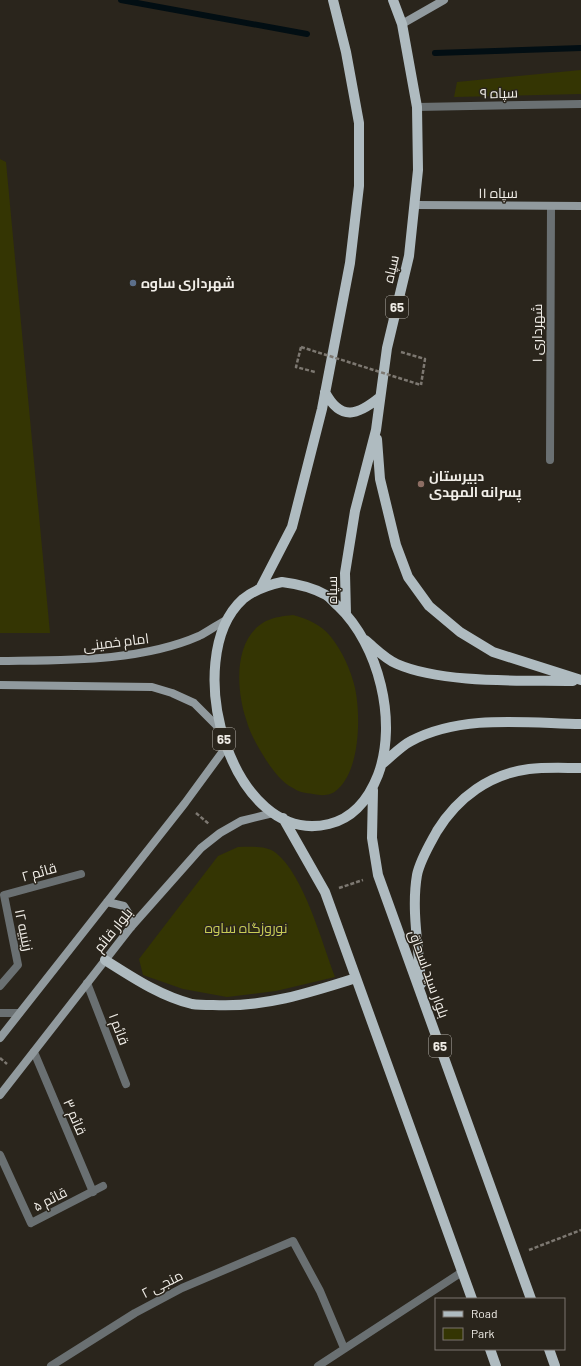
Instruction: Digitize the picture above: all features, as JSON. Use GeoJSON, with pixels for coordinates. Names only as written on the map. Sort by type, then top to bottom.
{"type":"FeatureCollection","features":[{"type":"Feature","properties":{"kind":"main road","name":"65"},"geometry":{"type":"LineString","coordinates":[[261,587],[292,527],[326,392],[350,263],[359,186],[359,123],[346,52],[333,0]]}},
{"type":"Feature","properties":{"kind":"main road","name":"سپاه"},"geometry":{"type":"LineString","coordinates":[[346,614],[346,573],[354,511],[376,430],[387,348],[409,256],[418,170],[417,107],[402,24],[393,0]]}},
{"type":"Feature","properties":{"kind":"main road"},"geometry":{"type":"LineString","coordinates":[[326,392],[331,403],[341,411],[354,413],[366,409],[380,397]]}},
{"type":"Feature","properties":{"kind":"main road"},"geometry":{"type":"LineString","coordinates":[[376,430],[380,479],[396,545],[408,577],[429,606],[460,632],[492,652],[581,681]]}},
{"type":"Feature","properties":{"kind":"main road","name":"65"},"geometry":{"type":"LineString","coordinates":[[282,582],[304,585],[327,595],[346,614],[365,640],[376,669],[384,701],[386,732],[382,764],[372,790],[357,809],[339,821],[318,827],[296,824],[273,813],[253,794],[235,768],[226,747],[216,707],[214,676],[218,645],[228,619],[243,599],[261,587],[282,582]]}},
{"type":"Feature","properties":{"kind":"main road"},"geometry":{"type":"LineString","coordinates":[[365,640],[395,664],[425,674],[485,679],[581,681]]}},
{"type":"Feature","properties":{"kind":"main road"},"geometry":{"type":"LineString","coordinates":[[382,764],[410,741],[439,729],[492,722],[581,724]]}},
{"type":"Feature","properties":{"kind":"main road"},"geometry":{"type":"LineString","coordinates":[[422,996],[415,904],[418,874],[430,844],[447,815],[468,794],[490,780],[529,769],[581,768]]}},
{"type":"Feature","properties":{"kind":"main road","name":"بلوار سید اسحاق"},"geometry":{"type":"LineString","coordinates":[[372,790],[372,838],[378,875],[531,1298]]}},
{"type":"Feature","properties":{"kind":"main road"},"geometry":{"type":"LineString","coordinates":[[283,818],[326,892],[472,1298]]}},
{"type":"Feature","properties":{"kind":"main road"},"geometry":{"type":"LineString","coordinates":[[106,960],[148,987],[192,1004],[231,1006],[268,1002],[312,992],[356,978]]}},
{"type":"Feature","properties":{"kind":"main road"},"geometry":{"type":"LineString","coordinates":[[490,1350],[496,1366]]}},
{"type":"Feature","properties":{"kind":"main road"},"geometry":{"type":"LineString","coordinates":[[549,1350],[555,1366]]}},
{"type":"Feature","properties":{"kind":"street"},"geometry":{"type":"LineString","coordinates":[[402,24],[444,0]]}},
{"type":"Feature","properties":{"kind":"street","name":"سپاه ۹"},"geometry":{"type":"LineString","coordinates":[[417,107],[581,104]]}},
{"type":"Feature","properties":{"kind":"street","name":"سپاه ۱۱"},"geometry":{"type":"LineString","coordinates":[[414,205],[581,206]]}},
{"type":"Feature","properties":{"kind":"street","name":"شهرداری ۱"},"geometry":{"type":"LineString","coordinates":[[550,206],[550,460]]}},
{"type":"Feature","properties":{"kind":"street","name":"امام خمینی"},"geometry":{"type":"LineString","coordinates":[[0,660],[79,660],[157,650],[199,636],[228,619]]}},
{"type":"Feature","properties":{"kind":"street"},"geometry":{"type":"LineString","coordinates":[[0,685],[152,687],[172,693],[194,703],[221,730]]}},
{"type":"Feature","properties":{"kind":"street","name":"بلوار قائم"},"geometry":{"type":"LineString","coordinates":[[0,1038],[185,804],[226,747]]}},
{"type":"Feature","properties":{"kind":"street","name":"بلوار قائم"},"geometry":{"type":"LineString","coordinates":[[0,1095],[131,928],[201,848],[220,833],[241,821],[273,813]]}},
{"type":"Feature","properties":{"kind":"street","name":"قائم ۲"},"geometry":{"type":"LineString","coordinates":[[4,895],[81,874]]}},
{"type":"Feature","properties":{"kind":"street","name":"زینبیه ۱۲"},"geometry":{"type":"LineString","coordinates":[[0,986],[18,966],[4,895]]}},
{"type":"Feature","properties":{"kind":"street"},"geometry":{"type":"LineString","coordinates":[[107,902],[124,906],[129,914],[131,928]]}},
{"type":"Feature","properties":{"kind":"street","name":"قائم ۱"},"geometry":{"type":"LineString","coordinates":[[87,983],[126,1084]]}},
{"type":"Feature","properties":{"kind":"street"},"geometry":{"type":"LineString","coordinates":[[0,1013],[20,1013]]}},
{"type":"Feature","properties":{"kind":"street","name":"قائم ۳"},"geometry":{"type":"LineString","coordinates":[[34,1052],[93,1192]]}},
{"type":"Feature","properties":{"kind":"street","name":"قائم ۵"},"geometry":{"type":"LineString","coordinates":[[0,1155],[31,1223],[103,1186]]}},
{"type":"Feature","properties":{"kind":"street","name":"منجی ۲"},"geometry":{"type":"LineString","coordinates":[[51,1366],[135,1313],[182,1288],[293,1241],[320,1291],[344,1348]]}},
{"type":"Feature","properties":{"kind":"street"},"geometry":{"type":"LineString","coordinates":[[318,1366],[462,1272]]}},
{"type":"Feature","properties":{"kind":"path"},"geometry":{"type":"LineString","coordinates":[[296,368],[301,347],[421,385],[426,359],[387,348]]}},
{"type":"Feature","properties":{"kind":"path"},"geometry":{"type":"LineString","coordinates":[[185,804],[220,833]]}},
{"type":"Feature","properties":{"kind":"path"},"geometry":{"type":"LineString","coordinates":[[515,1255],[581,1230]]}},
{"type":"Feature","properties":{"kind":"green space"},"geometry":{"type":"Polygon","coordinates":[[[581,70],[581,94],[454,97],[457,82],[581,70]]]}},
{"type":"Feature","properties":{"kind":"green space"},"geometry":{"type":"Polygon","coordinates":[[[0,159],[6,162],[50,633],[0,633],[0,159]]]}},
{"type":"Feature","properties":{"kind":"green space"},"geometry":{"type":"Polygon","coordinates":[[[293,615],[309,620],[327,632],[339,648],[346,661],[355,688],[358,727],[355,756],[351,769],[345,780],[338,789],[326,795],[316,795],[295,789],[274,772],[254,740],[248,725],[240,693],[240,665],[248,639],[255,629],[266,621],[293,615]]]}},
{"type":"Feature","properties":{"kind":"green space","name":"نوروزگاه ساوه"},"geometry":{"type":"Polygon","coordinates":[[[238,847],[258,847],[272,850],[286,863],[304,893],[335,977],[276,991],[227,997],[183,989],[143,975],[139,959],[218,856],[238,847]]]}},
{"type":"Feature","properties":{"kind":"waterway"},"geometry":{"type":"LineString","coordinates":[[121,0],[307,34]]}},
{"type":"Feature","properties":{"kind":"waterway"},"geometry":{"type":"LineString","coordinates":[[435,53],[581,48]]}},
{"type":"Feature","properties":{"kind":"place","name":"شهرداری ساوه"},"geometry":{"type":"Point","coordinates":[133,283]}},
{"type":"Feature","properties":{"kind":"place","name":"دبیرستان پسرانه المهدی"},"geometry":{"type":"Point","coordinates":[421,484]}}]}
